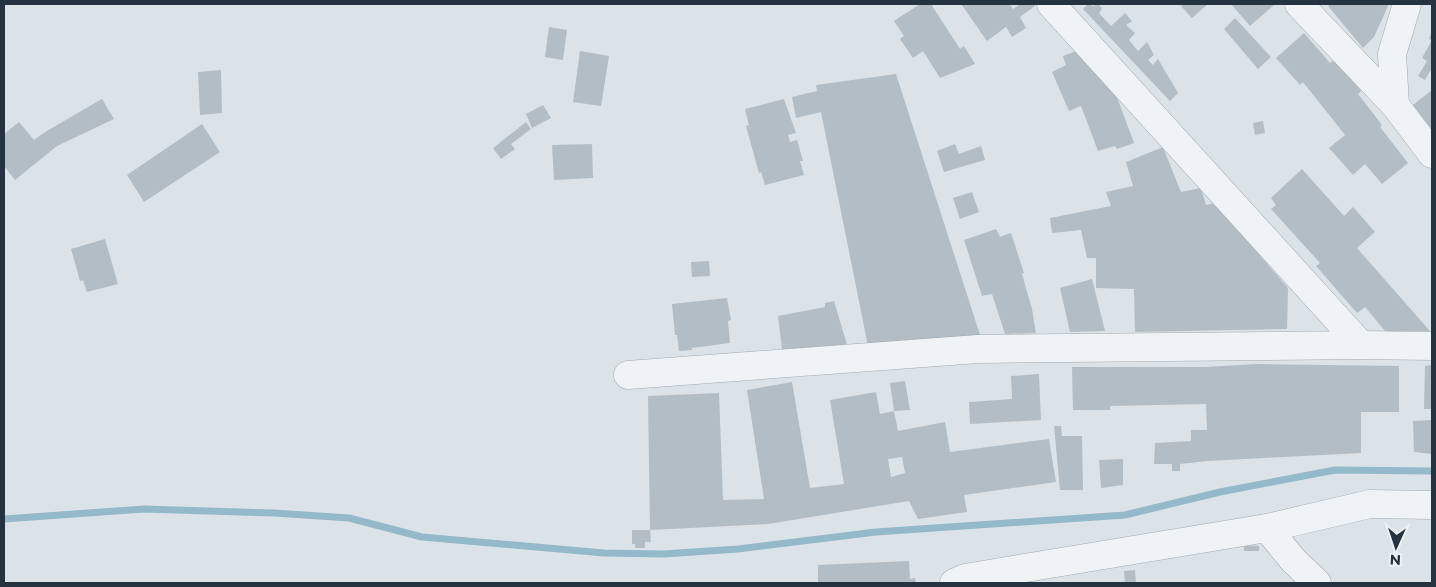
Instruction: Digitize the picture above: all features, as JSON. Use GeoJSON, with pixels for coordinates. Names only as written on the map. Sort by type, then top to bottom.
{"type":"FeatureCollection","features":[{"type":"Feature","properties":{"kind":"street"},"geometry":{"type":"LineString","coordinates":[[1051,4],[1361,345]]}},
{"type":"Feature","properties":{"kind":"street"},"geometry":{"type":"LineString","coordinates":[[1299,4],[1395,105],[1432,154]]}},
{"type":"Feature","properties":{"kind":"street"},"geometry":{"type":"LineString","coordinates":[[1395,105],[1392,54],[1407,4]]}},
{"type":"Feature","properties":{"kind":"street"},"geometry":{"type":"LineString","coordinates":[[628,376],[978,349],[1432,346]]}},
{"type":"Feature","properties":{"kind":"street"},"geometry":{"type":"LineString","coordinates":[[954,583],[964,578],[1267,528],[1370,504],[1432,505]]}},
{"type":"Feature","properties":{"kind":"street"},"geometry":{"type":"LineString","coordinates":[[1267,528],[1293,560],[1317,583]]}},
{"type":"Feature","properties":{"kind":"building"},"geometry":{"type":"Polygon","coordinates":[[[920,4],[931,4],[960,49],[964,46],[975,64],[940,78],[923,51],[913,58],[900,39],[904,36],[894,21],[920,4]]]}},
{"type":"Feature","properties":{"kind":"building"},"geometry":{"type":"Polygon","coordinates":[[[961,4],[1010,4],[1013,9],[1020,4],[1033,4],[1035,6],[1020,17],[1026,28],[1012,37],[1006,27],[987,41],[961,4]]]}},
{"type":"Feature","properties":{"kind":"building"},"geometry":{"type":"Polygon","coordinates":[[[1088,4],[1093,6],[1098,4],[1102,8],[1099,13],[1111,26],[1125,13],[1132,21],[1126,25],[1135,33],[1129,40],[1138,51],[1147,42],[1154,55],[1148,60],[1153,65],[1158,59],[1178,93],[1170,101],[1083,9],[1088,4]]]}},
{"type":"Feature","properties":{"kind":"building"},"geometry":{"type":"Polygon","coordinates":[[[1184,4],[1208,4],[1192,18],[1181,6],[1184,4]]]}},
{"type":"Feature","properties":{"kind":"building"},"geometry":{"type":"Polygon","coordinates":[[[1231,4],[1275,4],[1250,26],[1231,4]]]}},
{"type":"Feature","properties":{"kind":"building"},"geometry":{"type":"Polygon","coordinates":[[[1330,4],[1389,4],[1374,37],[1363,48],[1328,6],[1330,4]]]}},
{"type":"Feature","properties":{"kind":"building"},"geometry":{"type":"Polygon","coordinates":[[[1235,18],[1271,57],[1258,69],[1224,29],[1235,18]]]}},
{"type":"Feature","properties":{"kind":"building"},"geometry":{"type":"Polygon","coordinates":[[[549,27],[567,30],[563,60],[545,57],[549,27]]]}},
{"type":"Feature","properties":{"kind":"building"},"geometry":{"type":"Polygon","coordinates":[[[1304,33],[1330,63],[1336,58],[1361,91],[1358,94],[1382,125],[1380,127],[1408,163],[1382,184],[1365,164],[1353,175],[1329,148],[1345,135],[1303,82],[1300,85],[1276,58],[1304,33]]]}},
{"type":"Feature","properties":{"kind":"building"},"geometry":{"type":"Polygon","coordinates":[[[1432,40],[1432,68],[1425,80],[1418,76],[1427,61],[1422,58],[1432,40]]]}},
{"type":"Feature","properties":{"kind":"building"},"geometry":{"type":"Polygon","coordinates":[[[580,51],[609,56],[601,106],[573,102],[580,51]]]}},
{"type":"Feature","properties":{"kind":"building"},"geometry":{"type":"Polygon","coordinates":[[[1076,51],[1115,92],[1134,143],[1117,149],[1115,146],[1098,151],[1081,106],[1069,111],[1052,72],[1066,65],[1063,56],[1076,51]]]}},
{"type":"Feature","properties":{"kind":"building"},"geometry":{"type":"Polygon","coordinates":[[[221,70],[222,113],[200,115],[198,72],[221,70]]]}},
{"type":"Feature","properties":{"kind":"building"},"geometry":{"type":"Polygon","coordinates":[[[896,74],[981,338],[869,351],[821,112],[796,118],[792,97],[817,91],[816,85],[896,74]]]}},
{"type":"Feature","properties":{"kind":"building"},"geometry":{"type":"Polygon","coordinates":[[[1432,90],[1432,130],[1413,105],[1432,90]]]}},
{"type":"Feature","properties":{"kind":"building"},"geometry":{"type":"Polygon","coordinates":[[[102,99],[114,119],[57,146],[15,180],[4,166],[4,134],[19,122],[34,140],[102,99]]]}},
{"type":"Feature","properties":{"kind":"building"},"geometry":{"type":"Polygon","coordinates":[[[784,99],[796,133],[788,135],[790,142],[797,140],[803,161],[800,161],[804,175],[765,185],[761,172],[759,173],[746,126],[749,125],[745,109],[784,99]]]}},
{"type":"Feature","properties":{"kind":"building"},"geometry":{"type":"Polygon","coordinates":[[[543,105],[551,118],[532,128],[526,114],[543,105]]]}},
{"type":"Feature","properties":{"kind":"building"},"geometry":{"type":"Polygon","coordinates":[[[1263,121],[1265,133],[1255,135],[1253,123],[1263,121]]]}},
{"type":"Feature","properties":{"kind":"building"},"geometry":{"type":"Polygon","coordinates":[[[526,122],[531,129],[511,144],[515,149],[501,159],[493,148],[526,122]]]}},
{"type":"Feature","properties":{"kind":"building"},"geometry":{"type":"Polygon","coordinates":[[[202,124],[220,152],[144,202],[127,175],[202,124]]]}},
{"type":"Feature","properties":{"kind":"building"},"geometry":{"type":"Polygon","coordinates":[[[592,144],[593,178],[554,180],[552,145],[592,144]]]}},
{"type":"Feature","properties":{"kind":"building"},"geometry":{"type":"Polygon","coordinates":[[[955,144],[959,154],[981,146],[985,160],[944,172],[937,151],[955,144]]]}},
{"type":"Feature","properties":{"kind":"building"},"geometry":{"type":"Polygon","coordinates":[[[1163,147],[1181,192],[1201,188],[1206,205],[1214,203],[1288,288],[1287,329],[1135,332],[1134,289],[1096,288],[1096,258],[1087,258],[1081,230],[1052,233],[1050,218],[1111,206],[1106,192],[1133,186],[1126,162],[1163,147]]]}},
{"type":"Feature","properties":{"kind":"building"},"geometry":{"type":"Polygon","coordinates":[[[1302,169],[1344,216],[1353,207],[1375,232],[1357,248],[1430,331],[1386,332],[1365,307],[1357,313],[1316,266],[1320,263],[1271,209],[1276,205],[1271,198],[1302,169]]]}},
{"type":"Feature","properties":{"kind":"building"},"geometry":{"type":"Polygon","coordinates":[[[972,192],[979,212],[960,219],[953,198],[972,192]]]}},
{"type":"Feature","properties":{"kind":"building"},"geometry":{"type":"Polygon","coordinates":[[[996,229],[1000,237],[1011,233],[1024,273],[1022,274],[1032,309],[1036,333],[1005,334],[992,294],[982,296],[964,240],[996,229]]]}},
{"type":"Feature","properties":{"kind":"building"},"geometry":{"type":"Polygon","coordinates":[[[105,239],[118,284],[87,292],[83,280],[80,281],[71,249],[105,239]]]}},
{"type":"Feature","properties":{"kind":"building"},"geometry":{"type":"Polygon","coordinates":[[[709,261],[710,276],[692,277],[691,262],[709,261]]]}},
{"type":"Feature","properties":{"kind":"building"},"geometry":{"type":"Polygon","coordinates":[[[1092,279],[1105,331],[1070,332],[1060,288],[1092,279]]]}},
{"type":"Feature","properties":{"kind":"building"},"geometry":{"type":"Polygon","coordinates":[[[727,298],[731,320],[728,321],[730,343],[679,351],[677,335],[675,335],[672,304],[727,298]]]}},
{"type":"Feature","properties":{"kind":"building"},"geometry":{"type":"Polygon","coordinates":[[[834,301],[848,348],[782,349],[778,316],[825,307],[825,303],[834,301]]]}},
{"type":"Feature","properties":{"kind":"building"},"geometry":{"type":"Polygon","coordinates":[[[1257,364],[1399,366],[1399,412],[1361,412],[1361,453],[1207,461],[1180,464],[1180,471],[1172,471],[1172,464],[1154,464],[1155,443],[1191,441],[1191,430],[1207,430],[1206,404],[1110,406],[1110,410],[1073,410],[1072,367],[1206,367],[1257,364]]]}},
{"type":"Feature","properties":{"kind":"building"},"geometry":{"type":"Polygon","coordinates":[[[1432,365],[1432,409],[1424,409],[1425,366],[1432,365]]]}},
{"type":"Feature","properties":{"kind":"building"},"geometry":{"type":"Polygon","coordinates":[[[1039,374],[1041,420],[970,424],[969,402],[1012,399],[1011,376],[1039,374]]]}},
{"type":"Feature","properties":{"kind":"building"},"geometry":{"type":"Polygon","coordinates":[[[905,381],[910,410],[894,411],[890,383],[905,381]]]}},
{"type":"Feature","properties":{"kind":"building"},"geometry":{"type":"Polygon","coordinates":[[[792,382],[810,488],[844,484],[830,400],[876,392],[880,414],[894,411],[898,431],[945,422],[950,452],[1049,439],[1056,482],[964,495],[967,512],[918,519],[909,501],[768,524],[650,530],[648,396],[719,393],[723,500],[764,499],[747,390],[792,382]],[[902,457],[888,459],[891,477],[905,473],[902,457]]]}},
{"type":"Feature","properties":{"kind":"building"},"geometry":{"type":"Polygon","coordinates":[[[1431,420],[1432,454],[1414,452],[1413,421],[1431,420]]]}},
{"type":"Feature","properties":{"kind":"building"},"geometry":{"type":"Polygon","coordinates":[[[1054,426],[1061,426],[1062,436],[1082,436],[1083,490],[1060,490],[1054,426]]]}},
{"type":"Feature","properties":{"kind":"building"},"geometry":{"type":"Polygon","coordinates":[[[1123,459],[1123,485],[1101,488],[1099,460],[1123,459]]]}},
{"type":"Feature","properties":{"kind":"building"},"geometry":{"type":"Polygon","coordinates":[[[632,530],[650,530],[651,542],[645,542],[645,548],[635,548],[635,544],[632,544],[632,530]]]}},
{"type":"Feature","properties":{"kind":"building"},"geometry":{"type":"Polygon","coordinates":[[[1244,545],[1259,546],[1259,551],[1244,551],[1244,545]]]}},
{"type":"Feature","properties":{"kind":"building"},"geometry":{"type":"Polygon","coordinates":[[[909,561],[910,579],[915,578],[916,583],[818,583],[818,565],[909,561]]]}},
{"type":"Feature","properties":{"kind":"building"},"geometry":{"type":"Polygon","coordinates":[[[1135,570],[1136,583],[1125,583],[1124,571],[1135,570]]]}},
{"type":"Feature","properties":{"kind":"waterway"},"geometry":{"type":"LineString","coordinates":[[4,519],[144,509],[274,513],[349,518],[422,537],[604,553],[664,554],[738,549],[876,532],[1125,515],[1220,492],[1335,470],[1432,471]]}}]}
